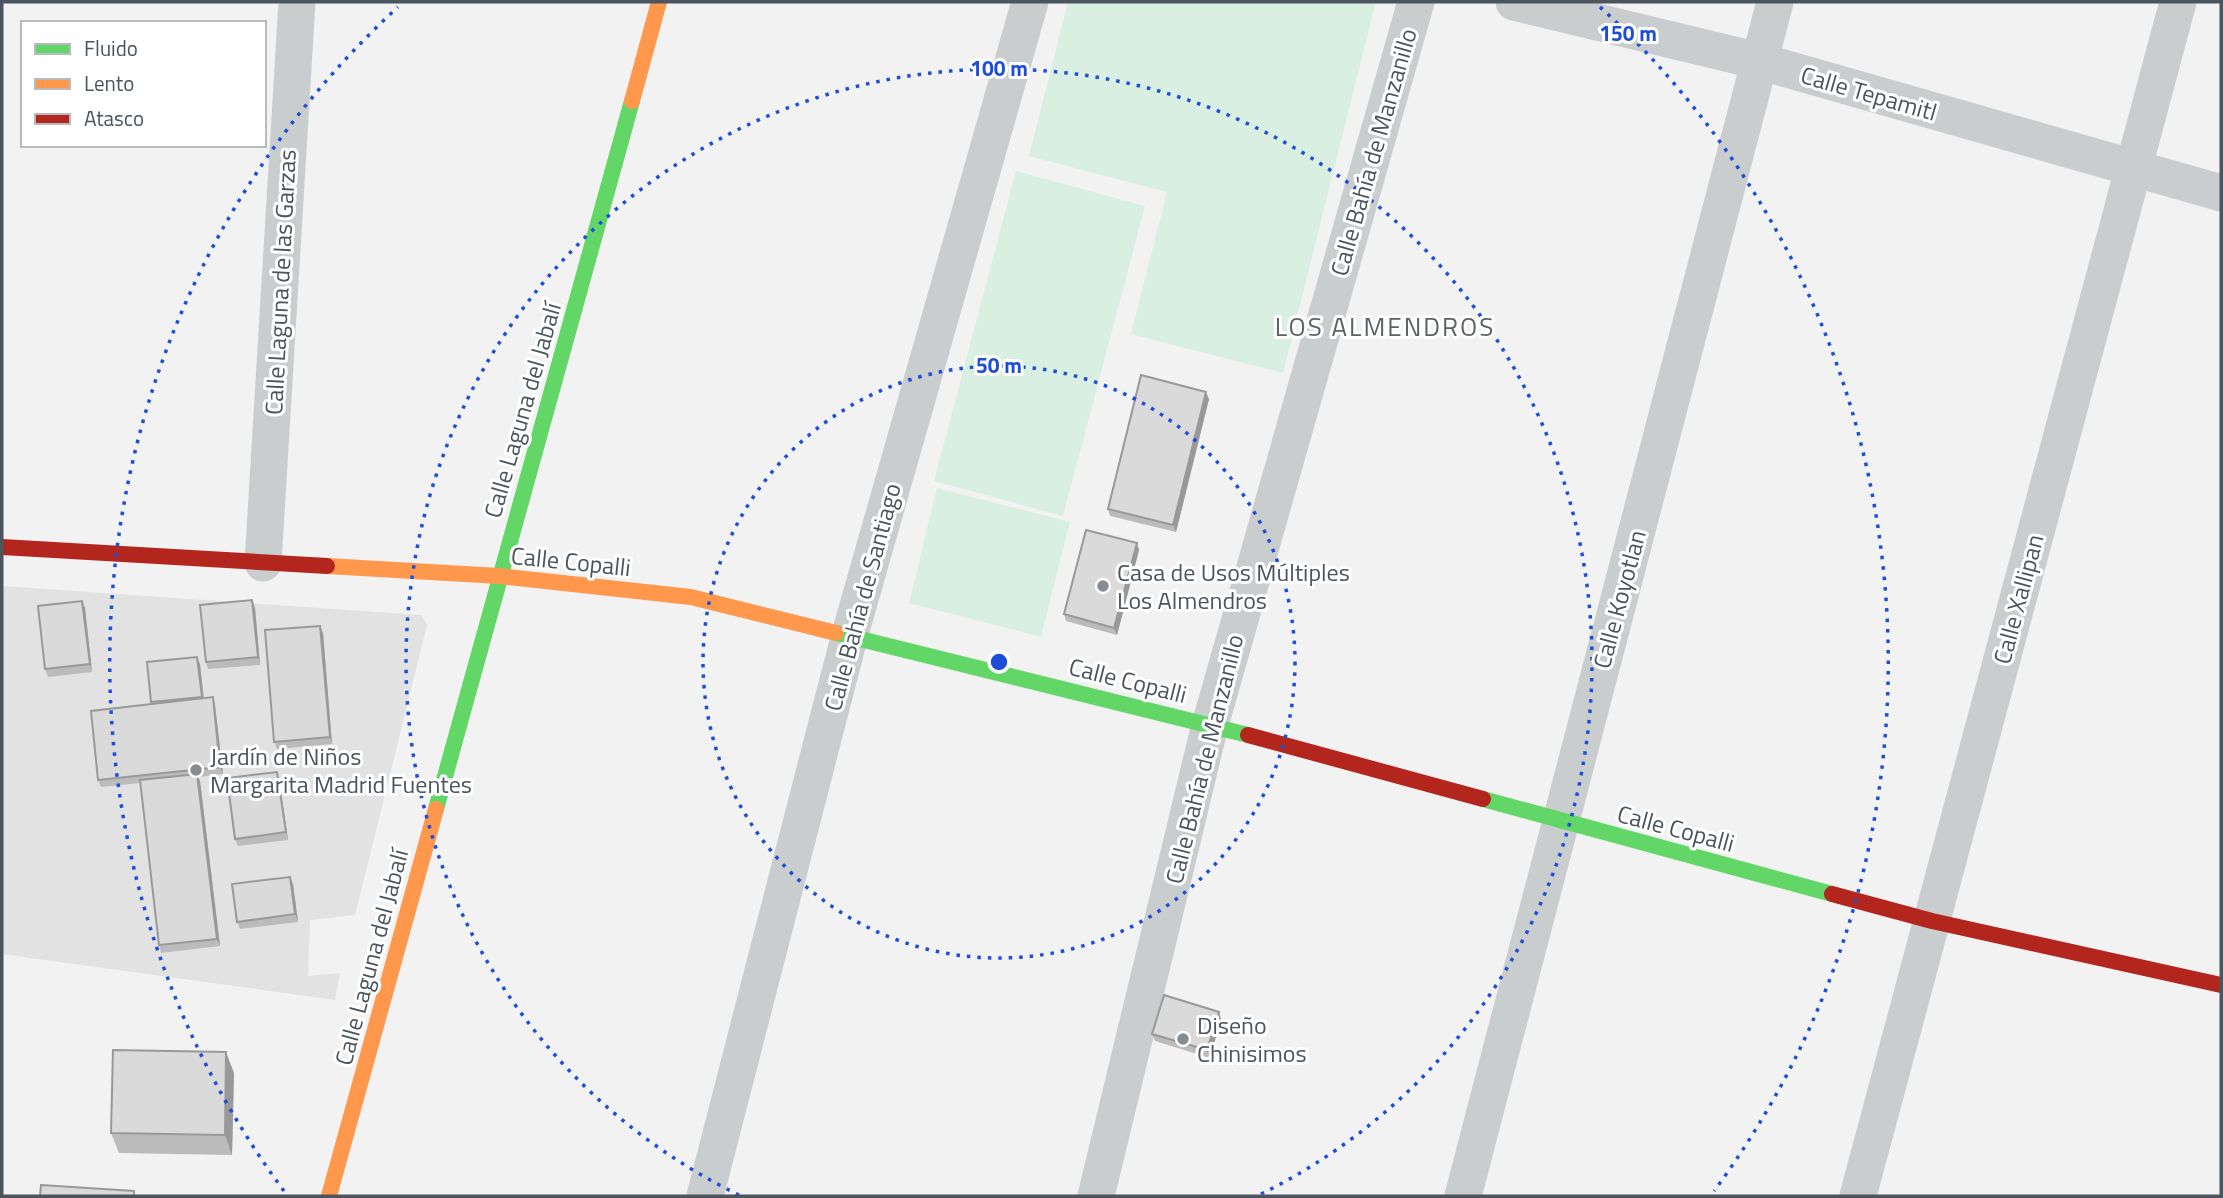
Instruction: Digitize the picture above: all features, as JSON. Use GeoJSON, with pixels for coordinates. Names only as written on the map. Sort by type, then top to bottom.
{"type":"FeatureCollection","features":[{"type":"Feature","properties":{"kind":"street","name":"Calle Laguna de las Garzas"},"geometry":{"type":"LineString","coordinates":[[263,563],[297,2]]}},
{"type":"Feature","properties":{"kind":"street","name":"Calle Laguna del Jabalí"},"geometry":{"type":"LineString","coordinates":[[329,1196],[659,2]]}},
{"type":"Feature","properties":{"kind":"street","name":"Calle Bahía de Santiago"},"geometry":{"type":"LineString","coordinates":[[705,1196],[850,634],[1030,2]]}},
{"type":"Feature","properties":{"kind":"street","name":"Calle Bahía de Manzanillo"},"geometry":{"type":"LineString","coordinates":[[1096,1196],[1210,725],[1416,2]]}},
{"type":"Feature","properties":{"kind":"street","name":"Calle Tepamitl"},"geometry":{"type":"LineString","coordinates":[[1514,2],[1759,61],[2221,193]]}},
{"type":"Feature","properties":{"kind":"street","name":"Calle Koyotlan"},"geometry":{"type":"LineString","coordinates":[[1463,1196],[1774,2]]}},
{"type":"Feature","properties":{"kind":"street","name":"Calle Xallipan"},"geometry":{"type":"LineString","coordinates":[[1858,1196],[2178,2]]}},
{"type":"Feature","properties":{"kind":"street","name":"Calle Copalli"},"geometry":{"type":"LineString","coordinates":[[2,547],[499,576],[691,597],[850,634],[1210,725],[1932,921],[2221,985]]}},
{"type":"Feature","properties":{"kind":"shaded area","name":"Jardín de Niños Margarita Madrid Fuentes"},"geometry":{"type":"Polygon","coordinates":[[[2,586],[422,615],[427,625],[355,915],[310,920],[308,976],[340,973],[335,1000],[2,954],[2,586]]]}},
{"type":"Feature","properties":{"kind":"green space"},"geometry":{"type":"Polygon","coordinates":[[[1068,2],[1376,2],[1283,373],[1131,334],[1167,192],[1029,156],[1068,2]]]}},
{"type":"Feature","properties":{"kind":"green space"},"geometry":{"type":"Polygon","coordinates":[[[1016,171],[1145,206],[1063,516],[934,481],[1016,171]]]}},
{"type":"Feature","properties":{"kind":"green space"},"geometry":{"type":"Polygon","coordinates":[[[937,488],[1070,522],[1041,637],[909,603],[937,488]]]}},
{"type":"Feature","properties":{"kind":"building"},"geometry":{"type":"Polygon","coordinates":[[[1141,375],[1206,392],[1173,525],[1108,509],[1141,375]]]}},
{"type":"Feature","properties":{"kind":"building","name":"Casa de Usos Múltiples Los Almendros"},"geometry":{"type":"Polygon","coordinates":[[[1086,530],[1137,543],[1114,628],[1064,614],[1086,530]]]}},
{"type":"Feature","properties":{"kind":"building"},"geometry":{"type":"Polygon","coordinates":[[[252,600],[258,657],[206,662],[200,605],[252,600]]]}},
{"type":"Feature","properties":{"kind":"building"},"geometry":{"type":"Polygon","coordinates":[[[82,601],[90,664],[45,669],[38,606],[82,601]]]}},
{"type":"Feature","properties":{"kind":"building"},"geometry":{"type":"Polygon","coordinates":[[[320,626],[330,737],[274,742],[265,630],[320,626]]]}},
{"type":"Feature","properties":{"kind":"building"},"geometry":{"type":"Polygon","coordinates":[[[197,657],[202,697],[151,702],[147,662],[197,657]]]}},
{"type":"Feature","properties":{"kind":"building"},"geometry":{"type":"Polygon","coordinates":[[[213,697],[220,767],[98,780],[91,711],[213,697]]]}},
{"type":"Feature","properties":{"kind":"building"},"geometry":{"type":"Polygon","coordinates":[[[277,772],[286,832],[235,839],[227,778],[277,772]]]}},
{"type":"Feature","properties":{"kind":"building"},"geometry":{"type":"Polygon","coordinates":[[[197,774],[217,939],[159,945],[140,780],[197,774]]]}},
{"type":"Feature","properties":{"kind":"building"},"geometry":{"type":"Polygon","coordinates":[[[290,877],[295,914],[237,922],[232,884],[290,877]]]}},
{"type":"Feature","properties":{"kind":"building"},"geometry":{"type":"Polygon","coordinates":[[[1164,995],[1219,1012],[1207,1050],[1152,1034],[1164,995]]]}},
{"type":"Feature","properties":{"kind":"building"},"geometry":{"type":"Polygon","coordinates":[[[113,1050],[226,1052],[225,1135],[111,1133],[113,1050]]]}},
{"type":"Feature","properties":{"kind":"building"},"geometry":{"type":"Polygon","coordinates":[[[41,1185],[134,1191],[134,1196],[40,1196],[41,1185]]]}},
{"type":"Feature","properties":{"kind":"traffic: fast"},"geometry":{"type":"LineString","coordinates":[[436,809],[632,101]]}},
{"type":"Feature","properties":{"kind":"traffic: fast"},"geometry":{"type":"LineString","coordinates":[[836,633],[1248,735]]}},
{"type":"Feature","properties":{"kind":"traffic: fast"},"geometry":{"type":"LineString","coordinates":[[1483,799],[1832,894]]}},
{"type":"Feature","properties":{"kind":"traffic: slow"},"geometry":{"type":"LineString","coordinates":[[632,101],[659,2]]}},
{"type":"Feature","properties":{"kind":"traffic: slow"},"geometry":{"type":"LineString","coordinates":[[327,566],[499,576],[691,597],[836,633]]}},
{"type":"Feature","properties":{"kind":"traffic: slow"},"geometry":{"type":"LineString","coordinates":[[329,1196],[436,809]]}},
{"type":"Feature","properties":{"kind":"traffic: jam"},"geometry":{"type":"LineString","coordinates":[[2,547],[327,566]]}},
{"type":"Feature","properties":{"kind":"traffic: jam"},"geometry":{"type":"LineString","coordinates":[[1248,735],[1483,799]]}},
{"type":"Feature","properties":{"kind":"traffic: jam"},"geometry":{"type":"LineString","coordinates":[[1832,894],[1932,921],[2221,985]]}},
{"type":"Feature","properties":{"kind":"place","name":"Casa de Usos Múltiples Los Almendros"},"geometry":{"type":"Point","coordinates":[1103,586]}},
{"type":"Feature","properties":{"kind":"place","name":"Jardín de Niños Margarita Madrid Fuentes"},"geometry":{"type":"Point","coordinates":[196,770]}},
{"type":"Feature","properties":{"kind":"place","name":"Diseño Chinisimos"},"geometry":{"type":"Point","coordinates":[1183,1039]}},
{"type":"Feature","properties":{"kind":"district","name":"LOS ALMENDROS"},"geometry":{"type":"Point","coordinates":[1385,326]}}]}
